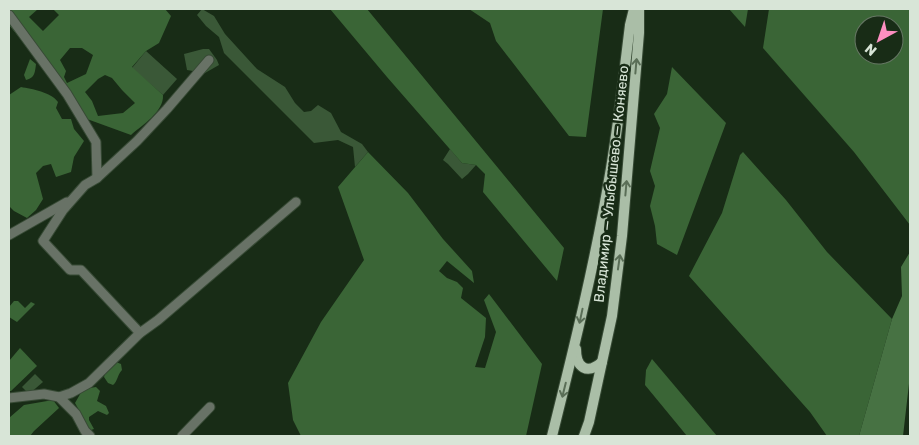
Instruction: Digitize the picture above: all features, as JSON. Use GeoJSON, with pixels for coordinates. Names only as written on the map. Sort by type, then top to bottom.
{"type":"FeatureCollection","features":[{"type":"Feature","properties":{"kind":"main road","name":"Владимир — Улыбышево — Коняево"},"geometry":{"type":"LineString","coordinates":[[552,436],[576,343],[597,245],[611,167],[630,25],[634,9]]}},
{"type":"Feature","properties":{"kind":"main road","name":"Владимир — Улыбышево — Коняево"},"geometry":{"type":"LineString","coordinates":[[584,436],[589,422],[612,316],[622,236],[639,33],[639,9]]}},
{"type":"Feature","properties":{"kind":"main road","name":"Владимир — Улыбышево — Коняево"},"geometry":{"type":"LineString","coordinates":[[576,343],[576,359],[580,366],[588,369],[602,362]]}},
{"type":"Feature","properties":{"kind":"street"},"geometry":{"type":"LineString","coordinates":[[9,15],[67,94],[96,142],[97,178]]}},
{"type":"Feature","properties":{"kind":"street"},"geometry":{"type":"LineString","coordinates":[[140,333],[81,270],[70,270],[43,241],[73,198],[85,185],[97,178],[138,140],[209,60]]}},
{"type":"Feature","properties":{"kind":"street"},"geometry":{"type":"LineString","coordinates":[[9,235],[73,198]]}},
{"type":"Feature","properties":{"kind":"street"},"geometry":{"type":"LineString","coordinates":[[9,398],[44,394],[59,397],[89,383],[140,333],[158,320],[296,202]]}},
{"type":"Feature","properties":{"kind":"street"},"geometry":{"type":"LineString","coordinates":[[59,397],[76,414],[85,431],[90,436]]}},
{"type":"Feature","properties":{"kind":"street"},"geometry":{"type":"LineString","coordinates":[[182,436],[210,407]]}},
{"type":"Feature","properties":{"kind":"shaded area"},"geometry":{"type":"Polygon","coordinates":[[[9,9],[38,9],[29,17],[43,31],[59,15],[53,9],[165,9],[171,16],[159,43],[146,51],[132,67],[163,95],[160,107],[152,118],[131,135],[87,119],[9,25],[9,9]],[[70,48],[60,60],[66,71],[64,77],[67,83],[86,74],[93,55],[82,48],[70,48]],[[105,75],[85,92],[92,101],[98,116],[123,113],[135,103],[112,78],[105,75]]]}},
{"type":"Feature","properties":{"kind":"shaded area"},"geometry":{"type":"Polygon","coordinates":[[[202,9],[214,16],[225,34],[257,69],[285,87],[295,103],[304,112],[311,111],[318,105],[331,113],[341,132],[362,144],[368,152],[355,167],[353,147],[338,140],[314,143],[224,53],[219,37],[197,15],[202,9]]]}},
{"type":"Feature","properties":{"kind":"shaded area"},"geometry":{"type":"Polygon","coordinates":[[[330,9],[367,9],[564,248],[557,281],[483,192],[485,174],[476,165],[462,163],[330,9]]]}},
{"type":"Feature","properties":{"kind":"shaded area"},"geometry":{"type":"Polygon","coordinates":[[[469,9],[603,9],[586,137],[569,136],[496,41],[490,23],[469,9]]]}},
{"type":"Feature","properties":{"kind":"shaded area"},"geometry":{"type":"Polygon","coordinates":[[[729,9],[748,9],[745,27],[729,9]]]}},
{"type":"Feature","properties":{"kind":"shaded area"},"geometry":{"type":"Polygon","coordinates":[[[769,9],[910,9],[910,225],[854,152],[763,48],[769,9]]]}},
{"type":"Feature","properties":{"kind":"shaded area"},"geometry":{"type":"Polygon","coordinates":[[[209,49],[219,65],[205,73],[187,70],[184,54],[209,49]]]}},
{"type":"Feature","properties":{"kind":"shaded area"},"geometry":{"type":"Polygon","coordinates":[[[146,51],[177,79],[163,95],[132,68],[146,51]]]}},
{"type":"Feature","properties":{"kind":"shaded area"},"geometry":{"type":"Polygon","coordinates":[[[30,59],[36,64],[35,70],[33,76],[26,80],[24,75],[30,59]]]}},
{"type":"Feature","properties":{"kind":"shaded area"},"geometry":{"type":"Polygon","coordinates":[[[672,67],[726,123],[677,255],[657,244],[650,206],[655,186],[650,171],[660,128],[654,114],[667,94],[672,67]]]}},
{"type":"Feature","properties":{"kind":"shaded area"},"geometry":{"type":"Polygon","coordinates":[[[21,87],[41,92],[55,99],[58,102],[56,108],[62,119],[71,119],[74,129],[84,141],[74,157],[71,172],[56,177],[51,164],[43,166],[36,173],[43,199],[36,210],[27,218],[9,206],[9,95],[21,87]]]}},
{"type":"Feature","properties":{"kind":"shaded area"},"geometry":{"type":"Polygon","coordinates":[[[450,149],[462,163],[476,165],[462,179],[443,160],[450,149]]]}},
{"type":"Feature","properties":{"kind":"shaded area"},"geometry":{"type":"Polygon","coordinates":[[[368,152],[408,193],[443,239],[472,271],[474,283],[447,261],[439,271],[463,288],[461,298],[486,318],[485,337],[475,367],[485,368],[496,332],[484,300],[489,294],[542,364],[526,436],[301,436],[293,420],[288,383],[321,322],[364,260],[338,187],[368,152]]]}},
{"type":"Feature","properties":{"kind":"shaded area"},"geometry":{"type":"Polygon","coordinates":[[[743,152],[786,200],[827,252],[892,319],[859,436],[827,436],[810,412],[689,276],[722,213],[740,155],[743,152]]]}},
{"type":"Feature","properties":{"kind":"shaded area"},"geometry":{"type":"Polygon","coordinates":[[[910,252],[910,375],[903,436],[859,436],[892,319],[902,296],[901,267],[910,252]]]}},
{"type":"Feature","properties":{"kind":"shaded area"},"geometry":{"type":"Polygon","coordinates":[[[14,301],[18,301],[25,308],[31,302],[35,304],[17,322],[9,317],[9,307],[14,301]]]}},
{"type":"Feature","properties":{"kind":"shaded area"},"geometry":{"type":"Polygon","coordinates":[[[20,348],[37,366],[9,391],[9,361],[20,348]]]}},
{"type":"Feature","properties":{"kind":"shaded area"},"geometry":{"type":"Polygon","coordinates":[[[652,359],[717,436],[687,436],[645,385],[646,370],[652,359]]]}},
{"type":"Feature","properties":{"kind":"shaded area"},"geometry":{"type":"Polygon","coordinates":[[[116,362],[121,364],[122,370],[113,385],[108,383],[104,377],[106,370],[116,362]]]}},
{"type":"Feature","properties":{"kind":"shaded area"},"geometry":{"type":"Polygon","coordinates":[[[35,374],[43,382],[29,394],[22,387],[35,374]]]}},
{"type":"Feature","properties":{"kind":"shaded area"},"geometry":{"type":"Polygon","coordinates":[[[96,387],[100,391],[97,401],[106,406],[109,413],[107,415],[98,411],[89,417],[94,429],[91,430],[85,425],[84,419],[75,403],[83,389],[96,387]]]}},
{"type":"Feature","properties":{"kind":"shaded area"},"geometry":{"type":"Polygon","coordinates":[[[53,400],[59,408],[30,436],[9,435],[9,418],[24,405],[53,400]]]}}]}
